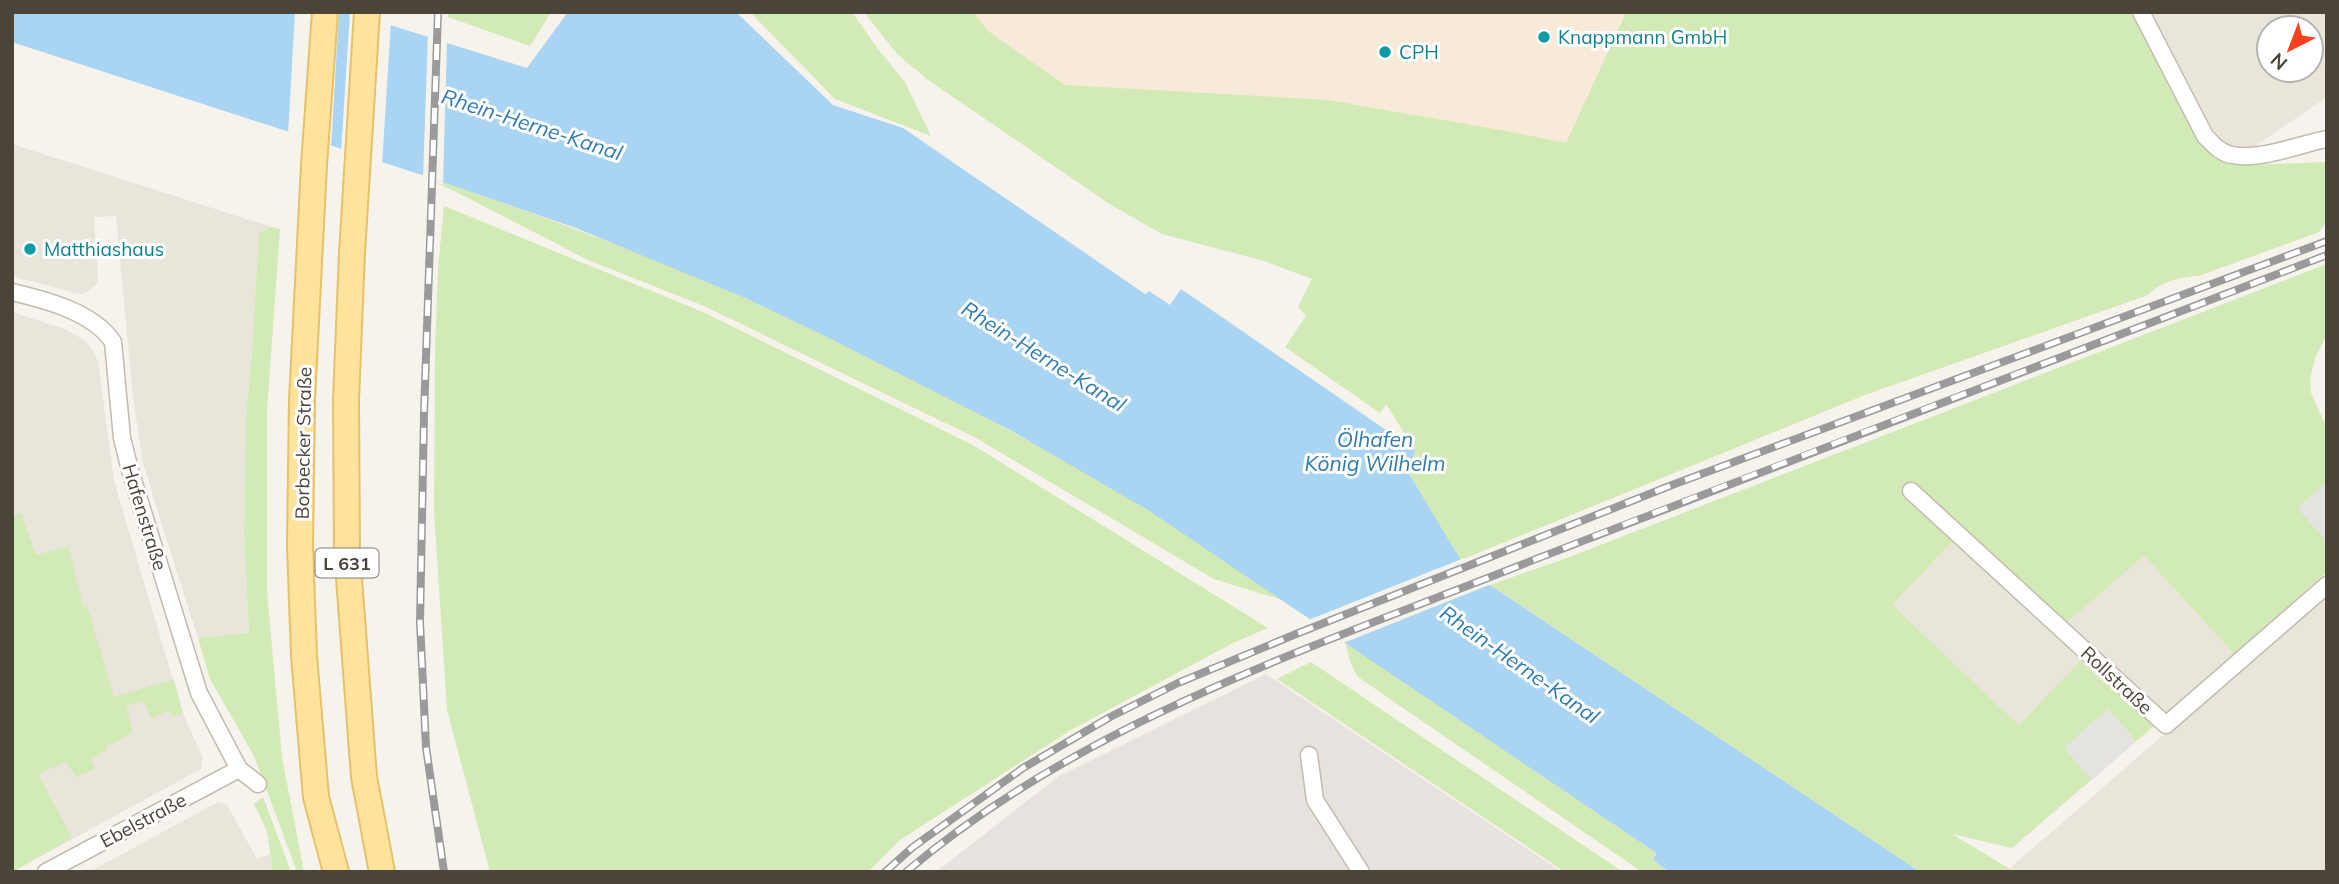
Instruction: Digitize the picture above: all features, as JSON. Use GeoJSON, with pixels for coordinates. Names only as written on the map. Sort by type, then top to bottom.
{"type":"FeatureCollection","features":[{"type":"Feature","properties":{"kind":"main road","name":"Borbecker Straße"},"geometry":{"type":"LineString","coordinates":[[325,12],[314,165],[302,413],[300,545],[304,656],[316,797],[336,872]]}},
{"type":"Feature","properties":{"kind":"main road","name":"L 631"},"geometry":{"type":"LineString","coordinates":[[367,12],[352,244],[346,400],[347,552],[364,777],[382,872]]}},
{"type":"Feature","properties":{"kind":"street"},"geometry":{"type":"LineString","coordinates":[[2141,12],[2205,136],[2216,148],[2230,155],[2248,156],[2327,139]]}},
{"type":"Feature","properties":{"kind":"street","name":"Hafenstraße"},"geometry":{"type":"LineString","coordinates":[[12,292],[79,315],[107,332],[113,342],[122,438],[199,693],[239,769],[258,784]]}},
{"type":"Feature","properties":{"kind":"street","name":"Rollstraße"},"geometry":{"type":"LineString","coordinates":[[1911,491],[2166,725],[2327,585]]}},
{"type":"Feature","properties":{"kind":"street"},"geometry":{"type":"LineString","coordinates":[[1309,755],[1315,800],[1361,872]]}},
{"type":"Feature","properties":{"kind":"street","name":"Ebelstraße"},"geometry":{"type":"LineString","coordinates":[[46,872],[239,769]]}},
{"type":"Feature","properties":{"kind":"shaded area"},"geometry":{"type":"Polygon","coordinates":[[[973,12],[1625,12],[1566,143],[1065,85],[988,32],[973,12]]]}},
{"type":"Feature","properties":{"kind":"shaded area"},"geometry":{"type":"Polygon","coordinates":[[[2144,12],[2327,12],[2327,97],[2248,151],[2218,144],[2144,12]]]}},
{"type":"Feature","properties":{"kind":"shaded area"},"geometry":{"type":"Polygon","coordinates":[[[12,144],[272,227],[259,232],[246,417],[244,533],[249,633],[198,638],[166,538],[143,463],[133,397],[116,216],[94,217],[98,276],[97,283],[90,290],[83,294],[75,293],[12,276],[12,144]]]}},
{"type":"Feature","properties":{"kind":"shaded area"},"geometry":{"type":"Polygon","coordinates":[[[12,312],[65,329],[84,340],[98,361],[114,481],[183,714],[203,758],[201,769],[12,872],[12,312]]]}},
{"type":"Feature","properties":{"kind":"shaded area"},"geometry":{"type":"Polygon","coordinates":[[[2327,482],[2327,542],[2297,508],[2327,482]]]}},
{"type":"Feature","properties":{"kind":"shaded area"},"geometry":{"type":"Polygon","coordinates":[[[1954,540],[2054,634],[2144,556],[2234,654],[2155,725],[2080,661],[2019,725],[1891,605],[1954,540]]]}},
{"type":"Feature","properties":{"kind":"shaded area"},"geometry":{"type":"Polygon","coordinates":[[[2327,593],[2327,872],[2015,872],[2010,868],[2327,593]]]}},
{"type":"Feature","properties":{"kind":"shaded area"},"geometry":{"type":"Polygon","coordinates":[[[1266,674],[1562,872],[936,872],[1059,776],[1266,674]]]}},
{"type":"Feature","properties":{"kind":"shaded area"},"geometry":{"type":"Polygon","coordinates":[[[2108,708],[2136,741],[2092,780],[2064,748],[2108,708]]]}},
{"type":"Feature","properties":{"kind":"shaded area"},"geometry":{"type":"Polygon","coordinates":[[[218,802],[227,805],[257,859],[270,854],[273,872],[89,872],[218,802]]]}},
{"type":"Feature","properties":{"kind":"green space"},"geometry":{"type":"Polygon","coordinates":[[[448,12],[551,12],[530,46],[448,17],[448,12]]]}},
{"type":"Feature","properties":{"kind":"green space"},"geometry":{"type":"Polygon","coordinates":[[[750,12],[852,12],[905,82],[931,136],[835,99],[750,12]]]}},
{"type":"Feature","properties":{"kind":"green space"},"geometry":{"type":"Polygon","coordinates":[[[864,12],[973,12],[988,31],[1065,85],[1327,100],[1566,143],[1626,12],[2136,12],[2230,161],[2249,165],[2327,162],[2327,221],[2319,232],[2199,276],[2172,281],[2159,286],[2148,295],[1865,395],[1461,560],[1408,472],[1415,450],[1386,404],[1380,413],[1285,347],[1306,316],[1298,307],[1312,279],[1264,261],[1162,234],[1111,205],[928,80],[897,54],[864,12]]]}},
{"type":"Feature","properties":{"kind":"green space"},"geometry":{"type":"Polygon","coordinates":[[[425,176],[668,265],[849,347],[950,398],[1146,508],[1282,600],[1214,579],[976,438],[704,306],[588,260],[425,176]]]}},
{"type":"Feature","properties":{"kind":"green space"},"geometry":{"type":"Polygon","coordinates":[[[444,206],[703,312],[973,445],[1268,628],[1233,643],[1071,730],[900,840],[868,872],[490,872],[447,710],[434,511],[435,350],[438,268],[444,206]]]}},
{"type":"Feature","properties":{"kind":"green space"},"geometry":{"type":"Polygon","coordinates":[[[272,227],[280,229],[267,410],[267,591],[282,757],[304,872],[297,872],[254,756],[210,679],[198,638],[249,633],[244,533],[246,417],[259,232],[272,227]]]}},
{"type":"Feature","properties":{"kind":"green space"},"geometry":{"type":"Polygon","coordinates":[[[2327,264],[2327,334],[2315,358],[2310,379],[2311,393],[2327,428],[2327,572],[2234,654],[2144,556],[2054,634],[1954,540],[1892,605],[2019,725],[2080,661],[2155,725],[2012,848],[1952,834],[2015,872],[1920,872],[1490,585],[1564,559],[2327,264]]]}},
{"type":"Feature","properties":{"kind":"green space"},"geometry":{"type":"Polygon","coordinates":[[[21,513],[36,555],[68,546],[83,606],[87,605],[114,697],[174,679],[183,714],[173,717],[169,710],[151,719],[144,701],[126,706],[133,732],[106,747],[106,750],[91,760],[95,769],[76,777],[66,762],[38,774],[72,838],[12,872],[12,516],[21,513]]]}},
{"type":"Feature","properties":{"kind":"green space"},"geometry":{"type":"Polygon","coordinates":[[[1345,642],[1655,852],[1653,860],[1669,872],[1642,872],[1358,677],[1345,642]]]}},
{"type":"Feature","properties":{"kind":"green space"},"geometry":{"type":"Polygon","coordinates":[[[1311,662],[1623,872],[1565,872],[1277,679],[1311,662]]]}},
{"type":"Feature","properties":{"kind":"green space"},"geometry":{"type":"Polygon","coordinates":[[[263,797],[291,872],[273,872],[267,831],[254,804],[263,797]]]}},
{"type":"Feature","properties":{"kind":"water"},"geometry":{"type":"Polygon","coordinates":[[[12,12],[349,12],[527,68],[568,12],[736,12],[833,105],[903,128],[1145,294],[1149,291],[1170,305],[1181,289],[1415,450],[1408,472],[1461,560],[1490,585],[1920,872],[1669,872],[1653,860],[1655,852],[1148,510],[1010,430],[745,298],[576,228],[12,42],[12,12]]]}},
{"type":"Feature","properties":{"kind":"pier"},"geometry":{"type":"Polygon","coordinates":[[[295,12],[339,12],[331,149],[288,135],[295,12]]]}},
{"type":"Feature","properties":{"kind":"pier"},"geometry":{"type":"Polygon","coordinates":[[[350,12],[360,12],[391,22],[382,165],[341,152],[350,12]]]}},
{"type":"Feature","properties":{"kind":"pier"},"geometry":{"type":"Polygon","coordinates":[[[428,33],[447,40],[443,185],[423,178],[428,33]]]}},
{"type":"Feature","properties":{"kind":"pier"},"geometry":{"type":"Polygon","coordinates":[[[1464,558],[1494,583],[1341,644],[1306,621],[1464,558]]]}},
{"type":"Feature","properties":{"kind":"railway"},"geometry":{"type":"LineString","coordinates":[[438,12],[424,414],[420,622],[426,747],[444,872]]}},
{"type":"Feature","properties":{"kind":"railway"},"geometry":{"type":"LineString","coordinates":[[885,872],[913,847],[1023,768],[1110,717],[1178,683],[1672,485],[2327,241]]}},
{"type":"Feature","properties":{"kind":"railway"},"geometry":{"type":"LineString","coordinates":[[906,872],[973,821],[1043,775],[1116,734],[1268,664],[2327,255]]}},
{"type":"Feature","properties":{"kind":"place","name":"Knappmann GmbH"},"geometry":{"type":"Point","coordinates":[1544,37]}},
{"type":"Feature","properties":{"kind":"place","name":"CPH"},"geometry":{"type":"Point","coordinates":[1385,52]}},
{"type":"Feature","properties":{"kind":"place","name":"Matthiashaus"},"geometry":{"type":"Point","coordinates":[30,249]}},
{"type":"Feature","properties":{"kind":"water label","name":"Rhein-Herne-Kanal"},"geometry":{"type":"Point","coordinates":[532,124]}},
{"type":"Feature","properties":{"kind":"water label","name":"Rhein-Herne-Kanal"},"geometry":{"type":"Point","coordinates":[1044,356]}},
{"type":"Feature","properties":{"kind":"water label","name":"Ölhafen König Wilhelm"},"geometry":{"type":"Point","coordinates":[1375,451]}},
{"type":"Feature","properties":{"kind":"water label","name":"Rhein-Herne-Kanal"},"geometry":{"type":"Point","coordinates":[1520,664]}}]}
